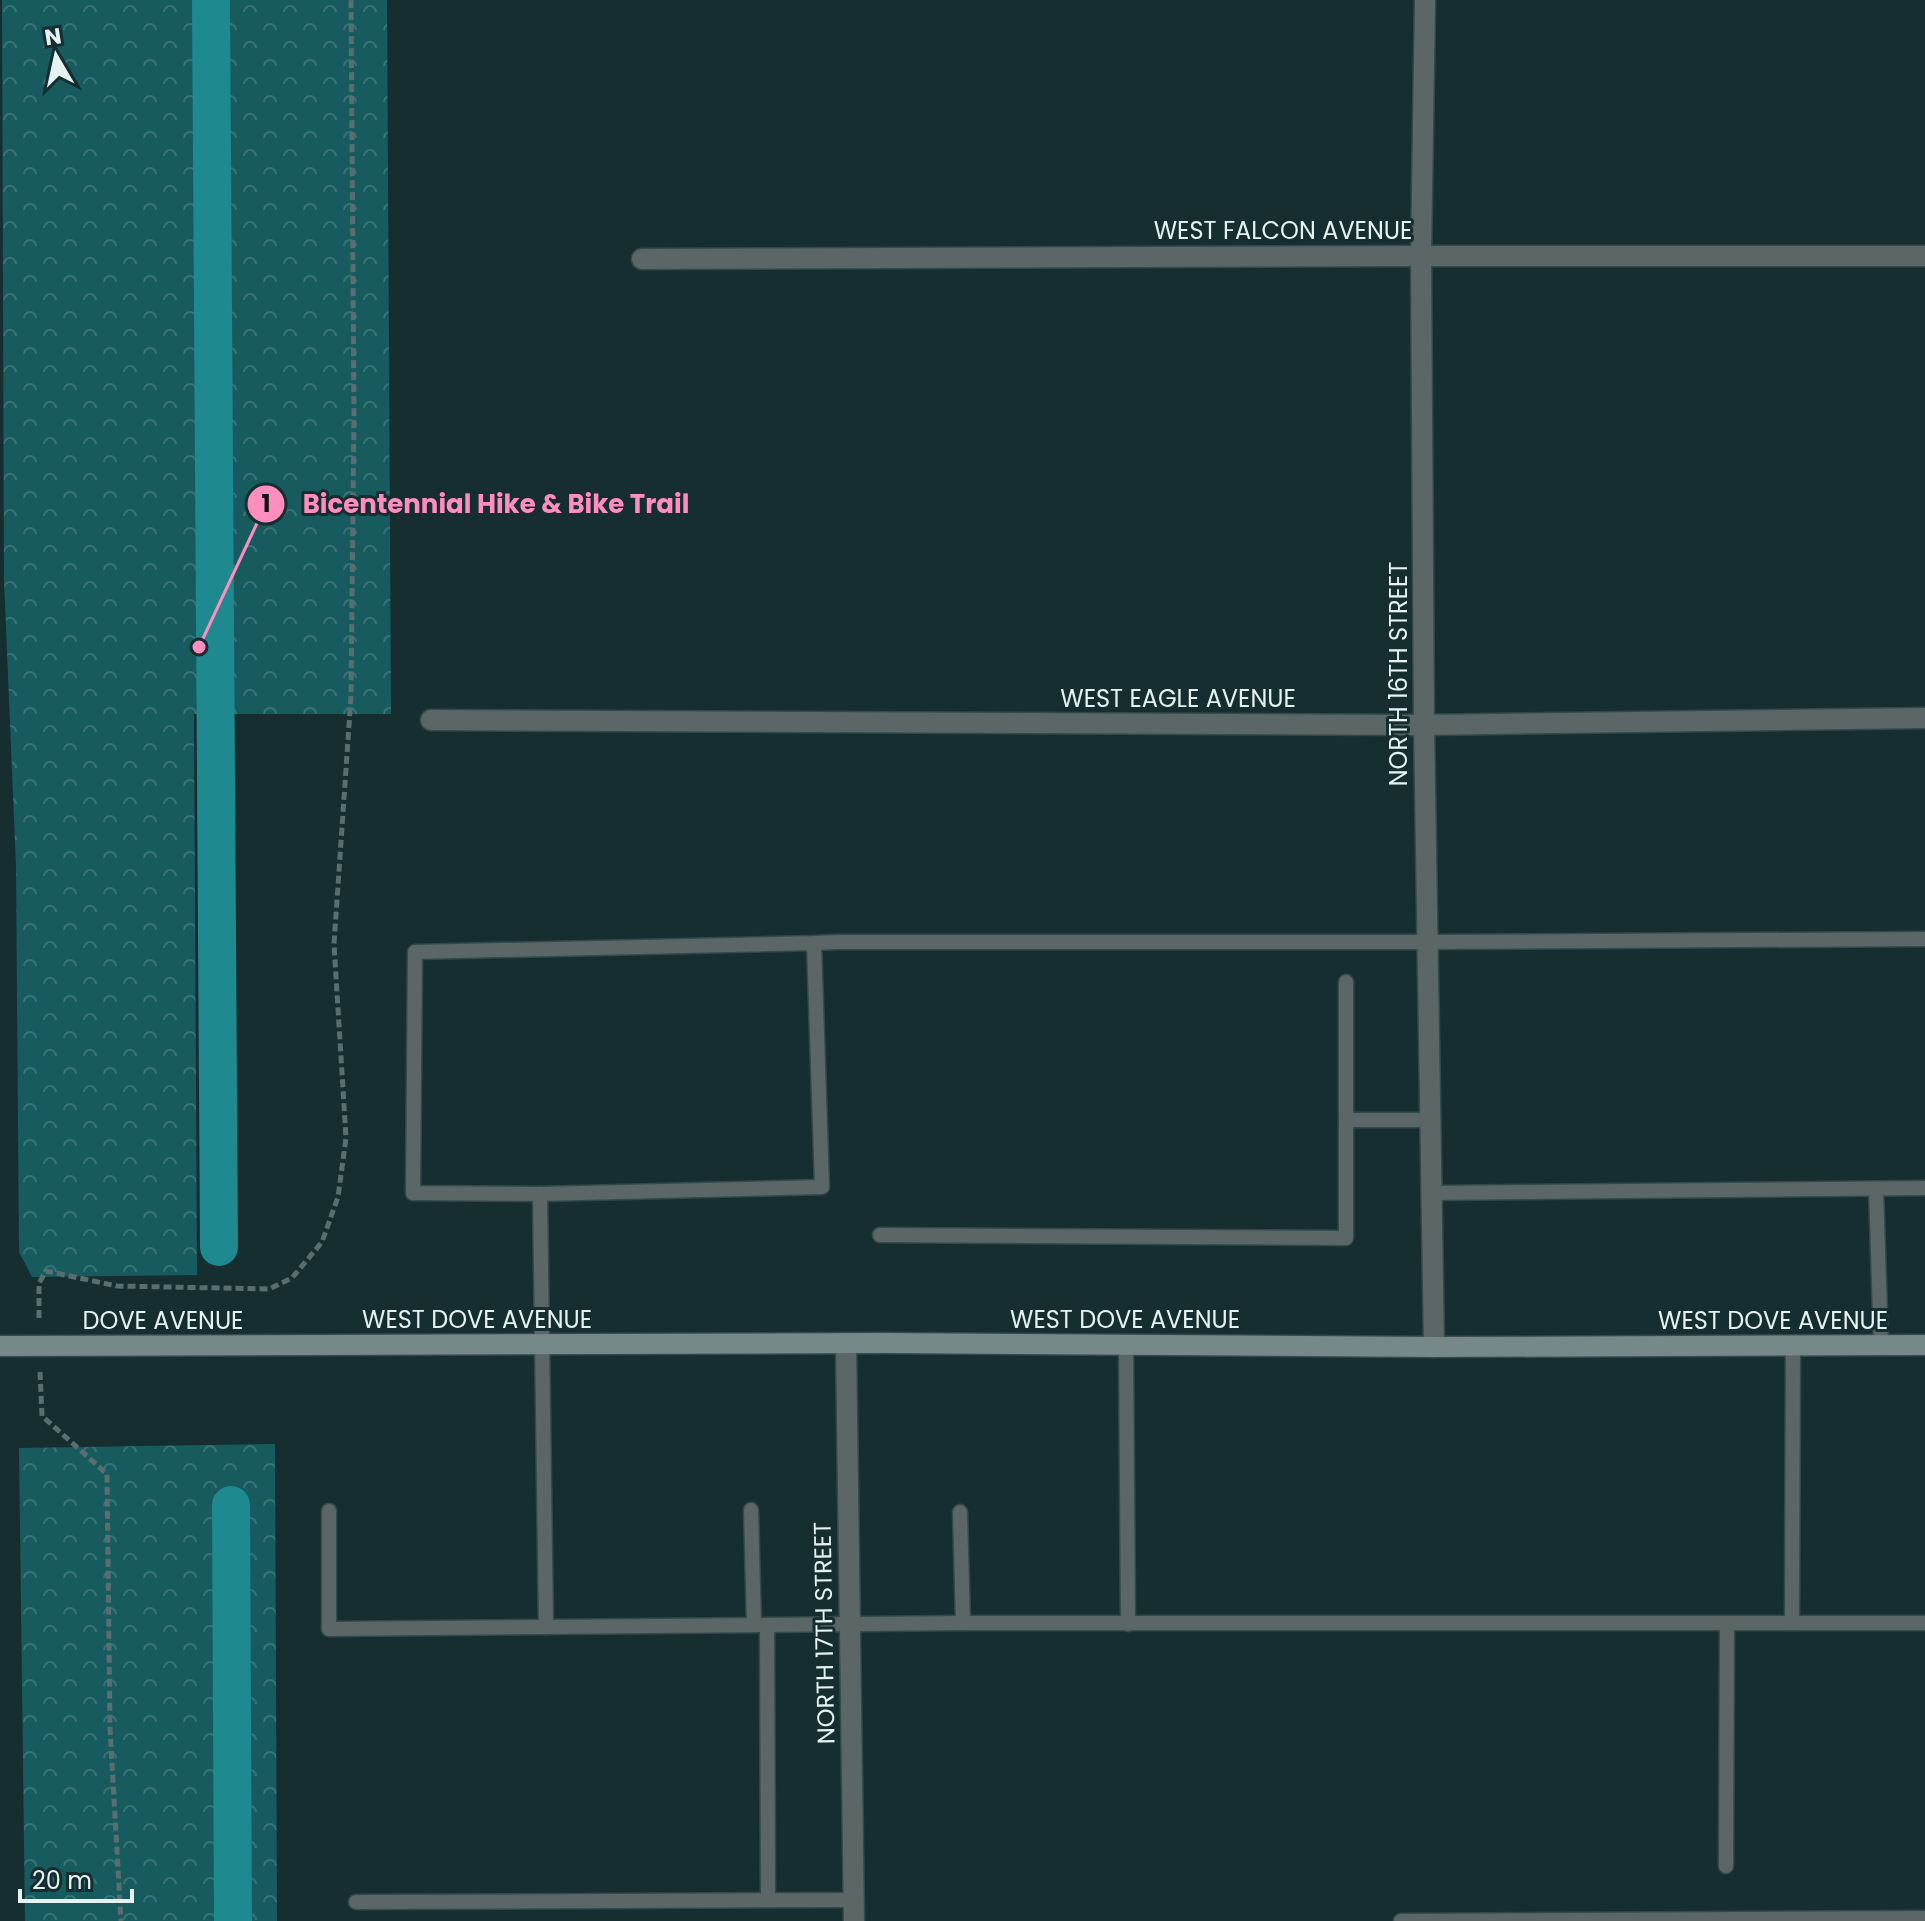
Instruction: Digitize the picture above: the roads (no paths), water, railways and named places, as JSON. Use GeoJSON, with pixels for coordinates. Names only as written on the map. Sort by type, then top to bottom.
{"type":"FeatureCollection","features":[{"type":"Feature","properties":{"kind":"main road","name":"WEST DOVE AVENUE"},"geometry":{"type":"LineString","coordinates":[[325,1345],[1925,1345]]}},
{"type":"Feature","properties":{"kind":"main road","name":"DOVE AVENUE"},"geometry":{"type":"LineString","coordinates":[[0,1346],[325,1345]]}},
{"type":"Feature","properties":{"kind":"street","name":"NORTH 16TH STREET"},"geometry":{"type":"LineString","coordinates":[[1425,0],[1421,256],[1424,725],[1434,1347]]}},
{"type":"Feature","properties":{"kind":"street","name":"WEST FALCON AVENUE"},"geometry":{"type":"LineString","coordinates":[[642,259],[1925,256]]}},
{"type":"Feature","properties":{"kind":"street","name":"WEST EAGLE AVENUE"},"geometry":{"type":"LineString","coordinates":[[431,720],[1424,725],[1925,718]]}},
{"type":"Feature","properties":{"kind":"street","name":"NORTH 17TH STREET"},"geometry":{"type":"LineString","coordinates":[[846,1344],[854,1911]]}},
{"type":"Feature","properties":{"kind":"lane"},"geometry":{"type":"LineString","coordinates":[[814,943],[822,1187],[540,1194],[413,1193],[415,952],[814,943],[1925,939]]}},
{"type":"Feature","properties":{"kind":"lane"},"geometry":{"type":"LineString","coordinates":[[880,1235],[1346,1238],[1346,982]]}},
{"type":"Feature","properties":{"kind":"lane"},"geometry":{"type":"LineString","coordinates":[[1346,1120],[1430,1120]]}},
{"type":"Feature","properties":{"kind":"lane"},"geometry":{"type":"LineString","coordinates":[[1432,1193],[1925,1188]]}},
{"type":"Feature","properties":{"kind":"lane"},"geometry":{"type":"LineString","coordinates":[[1876,1189],[1881,1345]]}},
{"type":"Feature","properties":{"kind":"lane"},"geometry":{"type":"LineString","coordinates":[[540,1194],[546,1627]]}},
{"type":"Feature","properties":{"kind":"lane"},"geometry":{"type":"LineString","coordinates":[[1126,1345],[1128,1624]]}},
{"type":"Feature","properties":{"kind":"lane"},"geometry":{"type":"LineString","coordinates":[[1792,1623],[1793,1346]]}},
{"type":"Feature","properties":{"kind":"lane"},"geometry":{"type":"LineString","coordinates":[[751,1510],[760,1625],[768,1900]]}},
{"type":"Feature","properties":{"kind":"lane"},"geometry":{"type":"LineString","coordinates":[[329,1511],[329,1629],[963,1623],[1925,1623]]}},
{"type":"Feature","properties":{"kind":"lane"},"geometry":{"type":"LineString","coordinates":[[960,1512],[963,1623]]}},
{"type":"Feature","properties":{"kind":"lane"},"geometry":{"type":"LineString","coordinates":[[1726,1866],[1727,1624]]}},
{"type":"Feature","properties":{"kind":"lane"},"geometry":{"type":"LineString","coordinates":[[356,1902],[768,1900],[854,1911]]}},
{"type":"Feature","properties":{"kind":"lane"},"geometry":{"type":"LineString","coordinates":[[1401,1921],[1925,1918]]}},
{"type":"Feature","properties":{"kind":"waterway"},"geometry":{"type":"LineString","coordinates":[[211,0],[219,1247]]}},
{"type":"Feature","properties":{"kind":"waterway"},"geometry":{"type":"LineString","coordinates":[[231,1505],[233,1921]]}},
{"type":"Feature","properties":{"kind":"place","name":"Bicentennial Hike & Bike Trail"},"geometry":{"type":"Point","coordinates":[199,647]}}]}
